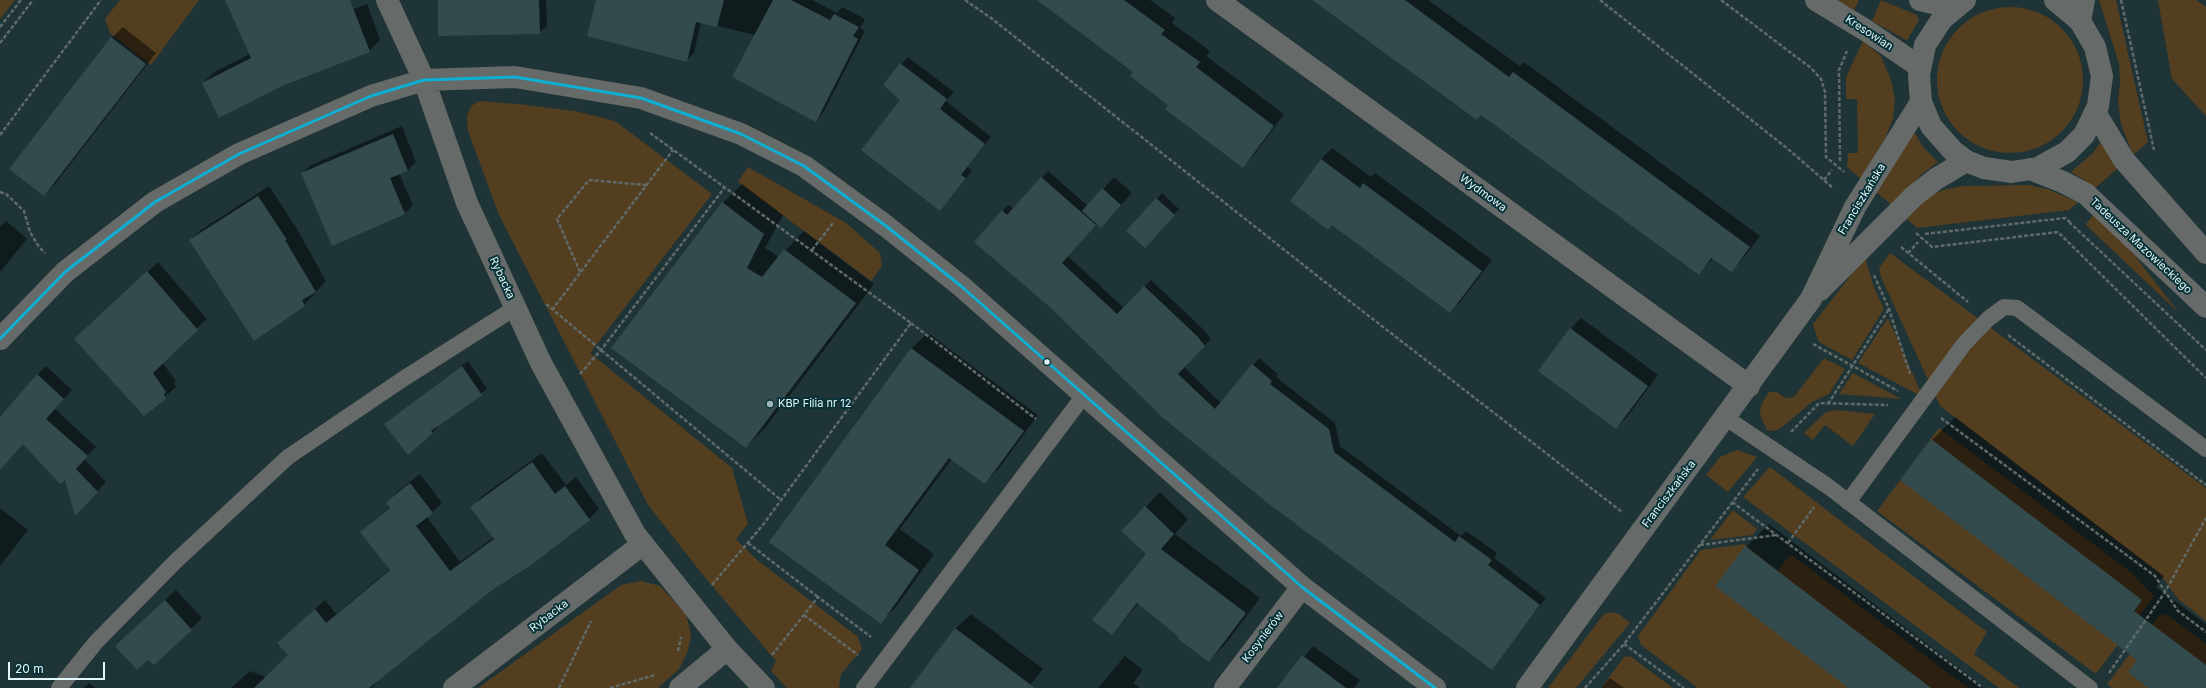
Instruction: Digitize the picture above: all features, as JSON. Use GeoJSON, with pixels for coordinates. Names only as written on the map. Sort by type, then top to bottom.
{"type":"FeatureCollection","features":[{"type":"Feature","properties":{"kind":"main road","name":"Kresowian"},"geometry":{"type":"LineString","coordinates":[[1816,0],[1867,31],[1920,67]]}},
{"type":"Feature","properties":{"kind":"main road"},"geometry":{"type":"LineString","coordinates":[[1920,0],[1959,4]]}},
{"type":"Feature","properties":{"kind":"main road"},"geometry":{"type":"LineString","coordinates":[[1959,4],[1942,18],[1929,38],[1920,67],[1919,82],[1921,102],[1935,133],[1946,145],[1966,160],[1984,168],[2012,172],[2030,170],[2046,165],[2067,152],[2084,135],[2096,114],[2101,92],[2101,69],[2093,40],[2082,10],[2055,0]]}},
{"type":"Feature","properties":{"kind":"main road"},"geometry":{"type":"LineString","coordinates":[[2096,114],[2124,160],[2206,253]]}},
{"type":"Feature","properties":{"kind":"main road","name":"Tadeusza Mazowieckiego"},"geometry":{"type":"LineString","coordinates":[[2030,170],[2063,182],[2086,194],[2206,306]]}},
{"type":"Feature","properties":{"kind":"street","name":"Rybacka"},"geometry":{"type":"LineString","coordinates":[[387,0],[424,80],[467,203],[541,363],[636,534],[727,649],[764,688]]}},
{"type":"Feature","properties":{"kind":"street","name":"Wydmowa"},"geometry":{"type":"LineString","coordinates":[[1217,0],[1749,386]]}},
{"type":"Feature","properties":{"kind":"street"},"geometry":{"type":"LineString","coordinates":[[0,339],[65,272],[155,202],[239,154],[371,96],[424,80],[516,78],[641,98],[741,134],[804,166],[886,226],[961,286],[1302,587],[1435,688]]}},
{"type":"Feature","properties":{"kind":"street","name":"Franciszkańska"},"geometry":{"type":"LineString","coordinates":[[1811,299],[1842,231],[1921,102]]}},
{"type":"Feature","properties":{"kind":"street","name":"Franciszkańska"},"geometry":{"type":"LineString","coordinates":[[1527,688],[1643,528],[1726,418],[1811,299],[1936,179],[1966,160]]}},
{"type":"Feature","properties":{"kind":"street","name":"Rybacka"},"geometry":{"type":"LineString","coordinates":[[454,688],[643,544]]}},
{"type":"Feature","properties":{"kind":"street","name":"Kosynierów"},"geometry":{"type":"LineString","coordinates":[[1225,688],[1302,587]]}},
{"type":"Feature","properties":{"kind":"street"},"geometry":{"type":"LineString","coordinates":[[686,682],[727,649]]}},
{"type":"Feature","properties":{"kind":"lane"},"geometry":{"type":"LineString","coordinates":[[1848,502],[1921,405],[1964,344],[1988,319],[2004,307],[2017,308],[2206,448]]}},
{"type":"Feature","properties":{"kind":"lane"},"geometry":{"type":"LineString","coordinates":[[59,688],[96,642],[176,560],[288,457],[403,379],[516,308]]}},
{"type":"Feature","properties":{"kind":"lane"},"geometry":{"type":"LineString","coordinates":[[864,688],[1085,394]]}},
{"type":"Feature","properties":{"kind":"lane"},"geometry":{"type":"LineString","coordinates":[[1726,418],[1848,502],[2090,688]]}},
{"type":"Feature","properties":{"kind":"path"},"geometry":{"type":"LineString","coordinates":[[0,27],[21,0]]}},
{"type":"Feature","properties":{"kind":"path"},"geometry":{"type":"LineString","coordinates":[[0,43],[33,0]]}},
{"type":"Feature","properties":{"kind":"path"},"geometry":{"type":"LineString","coordinates":[[0,135],[101,0]]}},
{"type":"Feature","properties":{"kind":"path"},"geometry":{"type":"LineString","coordinates":[[965,0],[997,23],[1332,287],[1643,528]]}},
{"type":"Feature","properties":{"kind":"path"},"geometry":{"type":"LineString","coordinates":[[1600,0],[1788,149],[1836,190]]}},
{"type":"Feature","properties":{"kind":"path"},"geometry":{"type":"LineString","coordinates":[[1721,0],[1817,73],[1825,92],[1826,157],[1866,190]]}},
{"type":"Feature","properties":{"kind":"path"},"geometry":{"type":"LineString","coordinates":[[2121,0],[2154,150],[2149,154]]}},
{"type":"Feature","properties":{"kind":"path"},"geometry":{"type":"LineString","coordinates":[[1840,161],[1839,70],[1848,50]]}},
{"type":"Feature","properties":{"kind":"path"},"geometry":{"type":"LineString","coordinates":[[648,131],[911,323],[781,500],[748,543],[708,590]]}},
{"type":"Feature","properties":{"kind":"path"},"geometry":{"type":"LineString","coordinates":[[552,310],[673,150]]}},
{"type":"Feature","properties":{"kind":"path"},"geometry":{"type":"LineString","coordinates":[[1824,180],[1832,170]]}},
{"type":"Feature","properties":{"kind":"path"},"geometry":{"type":"LineString","coordinates":[[580,272],[557,219],[589,180],[646,185]]}},
{"type":"Feature","properties":{"kind":"path"},"geometry":{"type":"LineString","coordinates":[[576,379],[601,350],[725,187]]}},
{"type":"Feature","properties":{"kind":"path"},"geometry":{"type":"LineString","coordinates":[[0,192],[6,194],[24,211],[30,232],[38,247],[65,272]]}},
{"type":"Feature","properties":{"kind":"path"},"geometry":{"type":"LineString","coordinates":[[812,250],[850,200]]}},
{"type":"Feature","properties":{"kind":"path"},"geometry":{"type":"LineString","coordinates":[[1896,216],[1932,247],[2058,232],[2206,378]]}},
{"type":"Feature","properties":{"kind":"path"},"geometry":{"type":"LineString","coordinates":[[2070,222],[2075,217]]}},
{"type":"Feature","properties":{"kind":"path"},"geometry":{"type":"LineString","coordinates":[[1925,234],[2065,218],[2206,350]]}},
{"type":"Feature","properties":{"kind":"path"},"geometry":{"type":"LineString","coordinates":[[1908,253],[1918,242]]}},
{"type":"Feature","properties":{"kind":"path"},"geometry":{"type":"LineString","coordinates":[[1871,268],[1889,309],[1921,405]]}},
{"type":"Feature","properties":{"kind":"path"},"geometry":{"type":"LineString","coordinates":[[542,300],[552,310],[781,500]]}},
{"type":"Feature","properties":{"kind":"path"},"geometry":{"type":"LineString","coordinates":[[1828,404],[1889,309]]}},
{"type":"Feature","properties":{"kind":"path"},"geometry":{"type":"LineString","coordinates":[[1811,343],[1853,365],[1921,405]]}},
{"type":"Feature","properties":{"kind":"path"},"geometry":{"type":"LineString","coordinates":[[1732,502],[1984,688]]}},
{"type":"Feature","properties":{"kind":"path"},"geometry":{"type":"LineString","coordinates":[[2107,675],[2165,592],[2206,518]]}},
{"type":"Feature","properties":{"kind":"path"},"geometry":{"type":"LineString","coordinates":[[1700,545],[1776,535]]}},
{"type":"Feature","properties":{"kind":"path"},"geometry":{"type":"LineString","coordinates":[[748,543],[891,652]]}},
{"type":"Feature","properties":{"kind":"path"},"geometry":{"type":"LineString","coordinates":[[769,659],[818,597]]}},
{"type":"Feature","properties":{"kind":"path"},"geometry":{"type":"LineString","coordinates":[[804,615],[877,670]]}},
{"type":"Feature","properties":{"kind":"path"},"geometry":{"type":"LineString","coordinates":[[559,688],[593,616]]}},
{"type":"Feature","properties":{"kind":"path"},"geometry":{"type":"LineString","coordinates":[[681,636],[681,643],[676,660],[686,682]]}},
{"type":"Feature","properties":{"kind":"path"},"geometry":{"type":"LineString","coordinates":[[1624,644],[1684,688]]}},
{"type":"Feature","properties":{"kind":"path"},"geometry":{"type":"LineString","coordinates":[[610,688],[661,673]]}},
{"type":"Feature","properties":{"kind":"shaded area"},"geometry":{"type":"Polygon","coordinates":[[[0,0],[15,0],[0,19],[0,0]]]}},
{"type":"Feature","properties":{"kind":"shaded area"},"geometry":{"type":"Polygon","coordinates":[[[120,0],[199,0],[151,65],[110,33],[105,19],[120,0]]]}},
{"type":"Feature","properties":{"kind":"shaded area"},"geometry":{"type":"Polygon","coordinates":[[[1836,0],[1859,0],[1854,10],[1836,0]]]}},
{"type":"Feature","properties":{"kind":"shaded area"},"geometry":{"type":"Polygon","coordinates":[[[1881,0],[1917,15],[1919,20],[1908,39],[1906,40],[1872,21],[1881,0]]]}},
{"type":"Feature","properties":{"kind":"shaded area"},"geometry":{"type":"Polygon","coordinates":[[[2099,0],[2116,0],[2148,142],[2133,155],[2121,124],[2118,102],[2120,83],[2119,64],[2099,0]]]}},
{"type":"Feature","properties":{"kind":"shaded area"},"geometry":{"type":"Polygon","coordinates":[[[2158,0],[2196,0],[2206,7],[2206,116],[2172,79],[2158,0]]]}},
{"type":"Feature","properties":{"kind":"shaded area"},"geometry":{"type":"Polygon","coordinates":[[[2003,7],[2017,7],[2038,12],[2051,19],[2062,28],[2071,39],[2078,52],[2082,66],[2082,94],[2078,108],[2071,121],[2062,132],[2051,141],[2038,148],[2017,153],[2003,153],[1976,145],[1964,137],[1953,126],[1942,108],[1937,87],[1937,73],[1945,46],[1953,34],[1964,23],[1982,12],[2003,7]]]}},
{"type":"Feature","properties":{"kind":"shaded area"},"geometry":{"type":"Polygon","coordinates":[[[1863,41],[1881,56],[1891,80],[1895,99],[1893,119],[1886,136],[1861,179],[1847,167],[1848,153],[1858,153],[1857,99],[1846,99],[1846,77],[1863,41]]]}},
{"type":"Feature","properties":{"kind":"shaded area"},"geometry":{"type":"Polygon","coordinates":[[[480,101],[575,111],[615,121],[712,194],[590,353],[732,468],[748,524],[736,539],[756,559],[858,637],[862,649],[841,674],[839,688],[787,688],[771,671],[776,661],[703,575],[648,505],[499,215],[468,131],[467,116],[471,106],[480,101]]]}},
{"type":"Feature","properties":{"kind":"shaded area"},"geometry":{"type":"Polygon","coordinates":[[[1914,132],[1924,148],[1938,162],[1922,174],[1893,206],[1876,192],[1914,132]]]}},
{"type":"Feature","properties":{"kind":"shaded area"},"geometry":{"type":"Polygon","coordinates":[[[2102,140],[2118,168],[2094,189],[2071,172],[2093,153],[2102,140]]]}},
{"type":"Feature","properties":{"kind":"shaded area"},"geometry":{"type":"Polygon","coordinates":[[[748,167],[846,223],[880,253],[882,266],[871,281],[738,182],[748,167]]]}},
{"type":"Feature","properties":{"kind":"shaded area"},"geometry":{"type":"Polygon","coordinates":[[[2029,185],[2047,189],[2078,202],[2069,210],[1917,228],[1905,217],[1929,197],[1943,190],[1964,186],[2029,185]]]}},
{"type":"Feature","properties":{"kind":"shaded area"},"geometry":{"type":"Polygon","coordinates":[[[2095,213],[2118,234],[2179,313],[2088,227],[2086,224],[2095,213]]]}},
{"type":"Feature","properties":{"kind":"shaded area"},"geometry":{"type":"Polygon","coordinates":[[[1890,253],[2206,488],[2206,621],[2179,600],[2160,574],[1940,406],[1881,277],[1879,268],[1890,253]]]}},
{"type":"Feature","properties":{"kind":"shaded area"},"geometry":{"type":"Polygon","coordinates":[[[1865,257],[1874,287],[1884,309],[1852,360],[1819,342],[1813,324],[1865,257]]]}},
{"type":"Feature","properties":{"kind":"shaded area"},"geometry":{"type":"Polygon","coordinates":[[[1888,318],[1923,397],[1858,363],[1888,318]]]}},
{"type":"Feature","properties":{"kind":"shaded area"},"geometry":{"type":"Polygon","coordinates":[[[1824,358],[1845,369],[1829,394],[1812,402],[1781,428],[1774,431],[1767,430],[1760,415],[1761,405],[1769,392],[1777,392],[1785,398],[1794,397],[1824,358]]]}},
{"type":"Feature","properties":{"kind":"shaded area"},"geometry":{"type":"Polygon","coordinates":[[[1853,373],[1901,399],[1839,394],[1853,373]]]}},
{"type":"Feature","properties":{"kind":"shaded area"},"geometry":{"type":"Polygon","coordinates":[[[1837,410],[1875,414],[1853,446],[1825,425],[1813,440],[1804,433],[1826,412],[1837,410]]]}},
{"type":"Feature","properties":{"kind":"shaded area"},"geometry":{"type":"Polygon","coordinates":[[[1939,428],[2132,573],[2154,596],[2096,674],[1877,511],[1939,428]]]}},
{"type":"Feature","properties":{"kind":"shaded area"},"geometry":{"type":"Polygon","coordinates":[[[1737,450],[1757,457],[1728,492],[1706,475],[1720,457],[1737,450]]]}},
{"type":"Feature","properties":{"kind":"shaded area"},"geometry":{"type":"Polygon","coordinates":[[[1770,467],[1987,632],[1974,654],[2019,688],[1999,688],[1743,497],[1770,467]]]}},
{"type":"Feature","properties":{"kind":"shaded area"},"geometry":{"type":"Polygon","coordinates":[[[1733,510],[1757,529],[1753,535],[1710,540],[1733,510]]]}},
{"type":"Feature","properties":{"kind":"shaded area"},"geometry":{"type":"Polygon","coordinates":[[[1744,544],[1778,571],[1788,557],[1793,556],[1968,688],[1698,688],[1641,645],[1638,636],[1701,550],[1744,544]]]}},
{"type":"Feature","properties":{"kind":"shaded area"},"geometry":{"type":"Polygon","coordinates":[[[641,581],[660,586],[686,614],[691,634],[688,651],[679,669],[658,688],[478,688],[621,585],[641,581]]]}},
{"type":"Feature","properties":{"kind":"shaded area"},"geometry":{"type":"Polygon","coordinates":[[[1610,612],[1619,614],[1630,623],[1576,688],[1548,688],[1603,615],[1610,612]]]}},
{"type":"Feature","properties":{"kind":"shaded area"},"geometry":{"type":"Polygon","coordinates":[[[2166,614],[2206,644],[2206,688],[2112,688],[2107,684],[2158,617],[2166,614]]]}},
{"type":"Feature","properties":{"kind":"shaded area"},"geometry":{"type":"Polygon","coordinates":[[[1630,656],[1673,688],[1601,688],[1624,657],[1630,656]]]}},
{"type":"Feature","properties":{"kind":"building"},"geometry":{"type":"Polygon","coordinates":[[[225,0],[350,0],[370,52],[284,85],[219,118],[202,83],[251,58],[225,0]]]}},
{"type":"Feature","properties":{"kind":"building"},"geometry":{"type":"Polygon","coordinates":[[[438,0],[539,0],[540,34],[438,36],[438,0]]]}},
{"type":"Feature","properties":{"kind":"building"},"geometry":{"type":"Polygon","coordinates":[[[596,0],[724,0],[717,27],[696,22],[687,62],[587,36],[596,0]]]}},
{"type":"Feature","properties":{"kind":"building"},"geometry":{"type":"Polygon","coordinates":[[[773,0],[791,0],[830,20],[834,14],[859,27],[853,36],[858,39],[816,122],[732,77],[773,0]]]}},
{"type":"Feature","properties":{"kind":"building"},"geometry":{"type":"Polygon","coordinates":[[[1037,0],[1124,0],[1165,30],[1161,34],[1200,62],[1196,67],[1274,126],[1243,168],[1165,109],[1168,105],[1130,76],[1133,72],[1037,0]]]}},
{"type":"Feature","properties":{"kind":"building"},"geometry":{"type":"Polygon","coordinates":[[[1312,0],[1405,0],[1509,77],[1513,72],[1750,247],[1732,272],[1711,258],[1699,275],[1481,115],[1477,120],[1312,0]]]}},
{"type":"Feature","properties":{"kind":"building"},"geometry":{"type":"Polygon","coordinates":[[[111,37],[146,64],[44,196],[9,169],[111,37]]]}},
{"type":"Feature","properties":{"kind":"building"},"geometry":{"type":"Polygon","coordinates":[[[900,63],[947,99],[940,109],[985,144],[961,175],[966,178],[940,211],[861,150],[900,100],[883,85],[900,63]]]}},
{"type":"Feature","properties":{"kind":"building"},"geometry":{"type":"Polygon","coordinates":[[[393,134],[408,171],[390,178],[405,214],[332,246],[301,173],[393,134]]]}},
{"type":"Feature","properties":{"kind":"building"},"geometry":{"type":"Polygon","coordinates":[[[1321,159],[1360,188],[1363,183],[1482,271],[1450,313],[1332,225],[1328,230],[1290,201],[1321,159]]]}},
{"type":"Feature","properties":{"kind":"building"},"geometry":{"type":"Polygon","coordinates":[[[1041,177],[1096,225],[1062,263],[1117,314],[1144,286],[1197,336],[1205,346],[1178,374],[1215,409],[1252,364],[1272,381],[1270,384],[1329,429],[1334,452],[1455,542],[1459,536],[1492,560],[1488,565],[1540,605],[1492,670],[1269,504],[1162,417],[1051,308],[974,242],[1002,210],[1007,215],[1041,177]]]}},
{"type":"Feature","properties":{"kind":"building"},"geometry":{"type":"Polygon","coordinates":[[[1102,188],[1121,205],[1101,228],[1082,211],[1102,188]]]}},
{"type":"Feature","properties":{"kind":"building"},"geometry":{"type":"Polygon","coordinates":[[[258,196],[287,240],[285,240],[316,292],[302,300],[305,306],[254,341],[189,240],[258,196]]]}},
{"type":"Feature","properties":{"kind":"building"},"geometry":{"type":"Polygon","coordinates":[[[1156,198],[1175,215],[1145,248],[1126,231],[1156,198]]]}},
{"type":"Feature","properties":{"kind":"building"},"geometry":{"type":"Polygon","coordinates":[[[722,202],[764,234],[747,268],[762,277],[784,249],[856,303],[746,448],[611,348],[722,202]]]}},
{"type":"Feature","properties":{"kind":"building"},"geometry":{"type":"Polygon","coordinates":[[[147,271],[198,330],[153,373],[166,392],[164,394],[166,399],[144,416],[74,339],[147,271]]]}},
{"type":"Feature","properties":{"kind":"building"},"geometry":{"type":"Polygon","coordinates":[[[1570,328],[1648,386],[1616,429],[1538,371],[1570,328]]]}},
{"type":"Feature","properties":{"kind":"building"},"geometry":{"type":"Polygon","coordinates":[[[911,348],[1024,431],[985,484],[949,458],[885,545],[919,570],[881,624],[769,542],[911,348]]]}},
{"type":"Feature","properties":{"kind":"building"},"geometry":{"type":"Polygon","coordinates":[[[462,366],[482,395],[431,431],[433,433],[408,455],[384,424],[462,366]]]}},
{"type":"Feature","properties":{"kind":"building"},"geometry":{"type":"Polygon","coordinates":[[[37,374],[64,399],[46,419],[88,456],[76,469],[98,492],[75,516],[65,480],[60,484],[23,444],[0,470],[0,417],[37,374]]]}},
{"type":"Feature","properties":{"kind":"building"},"geometry":{"type":"Polygon","coordinates":[[[1931,439],[2142,600],[2134,611],[2206,665],[2206,688],[2148,688],[2128,672],[2137,660],[1900,480],[1931,439]]]}},
{"type":"Feature","properties":{"kind":"building"},"geometry":{"type":"Polygon","coordinates":[[[532,462],[555,494],[565,486],[590,520],[531,565],[491,591],[369,688],[254,688],[288,655],[277,643],[315,609],[326,623],[390,570],[360,532],[390,508],[386,502],[410,483],[433,513],[416,526],[450,571],[494,539],[470,507],[532,462]]]}},
{"type":"Feature","properties":{"kind":"building"},"geometry":{"type":"Polygon","coordinates":[[[1145,506],[1174,534],[1161,549],[1246,613],[1209,662],[1178,639],[1179,637],[1137,603],[1112,635],[1092,620],[1146,554],[1121,531],[1145,506]]]}},
{"type":"Feature","properties":{"kind":"building"},"geometry":{"type":"Polygon","coordinates":[[[1745,546],[1931,688],[1848,688],[1715,586],[1745,546]]]}},
{"type":"Feature","properties":{"kind":"building"},"geometry":{"type":"Polygon","coordinates":[[[165,600],[192,630],[154,665],[148,660],[137,670],[115,646],[165,600]]]}},
{"type":"Feature","properties":{"kind":"building"},"geometry":{"type":"Polygon","coordinates":[[[955,628],[1035,688],[910,688],[955,628]]]}},
{"type":"Feature","properties":{"kind":"building"},"geometry":{"type":"Polygon","coordinates":[[[1302,655],[1346,688],[1277,688],[1302,655]]]}},
{"type":"Feature","properties":{"kind":"transit line"},"geometry":{"type":"LineString","coordinates":[[0,339],[65,272],[155,202],[239,154],[371,96],[424,80],[515,77],[641,98],[741,134],[804,166],[886,226],[961,286],[1302,587],[1435,688]]}},
{"type":"Feature","properties":{"kind":"place","name":"KBP Filia nr 12"},"geometry":{"type":"Point","coordinates":[770,404]}}]}
